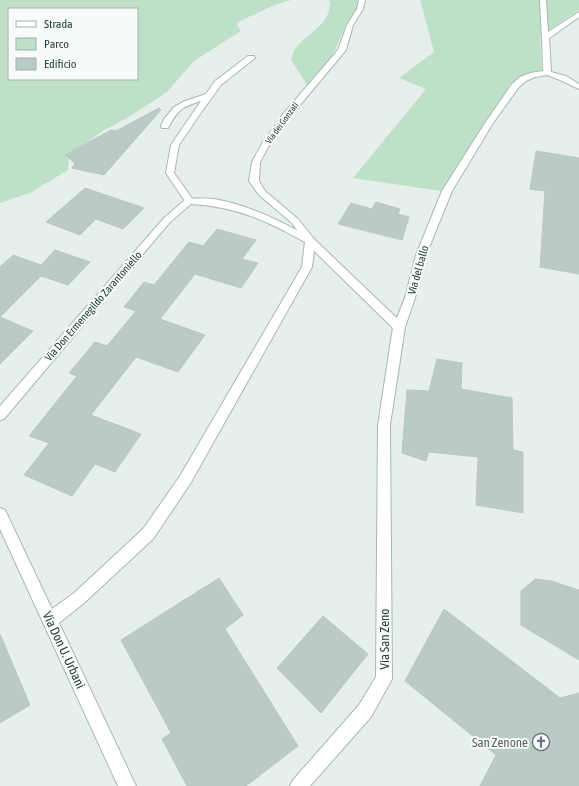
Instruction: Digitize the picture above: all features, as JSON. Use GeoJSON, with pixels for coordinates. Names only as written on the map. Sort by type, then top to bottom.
{"type":"FeatureCollection","features":[{"type":"Feature","properties":{"kind":"street","name":"Via dei Gonzati"},"geometry":{"type":"LineString","coordinates":[[362,0],[360,9],[350,25],[342,50],[287,115],[267,142],[256,162],[254,181],[262,193],[295,222],[310,241],[399,327]]}},
{"type":"Feature","properties":{"kind":"street"},"geometry":{"type":"LineString","coordinates":[[543,0],[547,73],[563,78],[579,87]]}},
{"type":"Feature","properties":{"kind":"street"},"geometry":{"type":"LineString","coordinates":[[545,37],[579,14]]}},
{"type":"Feature","properties":{"kind":"street"},"geometry":{"type":"LineString","coordinates":[[189,201],[170,173],[175,145],[218,83],[251,58]]}},
{"type":"Feature","properties":{"kind":"street","name":"Via del ballo"},"geometry":{"type":"LineString","coordinates":[[385,510],[384,425],[399,327],[410,298],[421,255],[448,191],[489,123],[515,86],[523,79],[547,73]]}},
{"type":"Feature","properties":{"kind":"street"},"geometry":{"type":"LineString","coordinates":[[165,126],[168,116],[184,104],[208,96]]}},
{"type":"Feature","properties":{"kind":"street","name":"Via dei Gonzati"},"geometry":{"type":"LineString","coordinates":[[189,201],[216,203],[240,208],[310,241]]}},
{"type":"Feature","properties":{"kind":"street","name":"Via Don Ermenegildo Zarantoniello"},"geometry":{"type":"LineString","coordinates":[[0,415],[167,220],[189,201]]}},
{"type":"Feature","properties":{"kind":"street"},"geometry":{"type":"LineString","coordinates":[[50,620],[79,598],[148,534],[185,480],[307,267],[310,241]]}},
{"type":"Feature","properties":{"kind":"street","name":"Via San Zeno"},"geometry":{"type":"LineString","coordinates":[[299,786],[365,711],[384,679],[385,510]]}},
{"type":"Feature","properties":{"kind":"street","name":"Via Don U. Urbani"},"geometry":{"type":"LineString","coordinates":[[0,514],[127,786]]}},
{"type":"Feature","properties":{"kind":"green space"},"geometry":{"type":"Polygon","coordinates":[[[0,0],[291,0],[272,6],[236,23],[241,31],[194,61],[167,92],[132,115],[101,132],[69,156],[68,170],[30,193],[0,203],[0,0]]]}},
{"type":"Feature","properties":{"kind":"green space"},"geometry":{"type":"Polygon","coordinates":[[[325,0],[358,0],[357,8],[346,25],[332,57],[307,85],[291,60],[294,51],[299,44],[325,20],[329,11],[330,1],[325,0]]]}},
{"type":"Feature","properties":{"kind":"green space"},"geometry":{"type":"Polygon","coordinates":[[[420,0],[579,0],[579,10],[540,36],[542,70],[523,76],[510,85],[441,191],[353,178],[426,89],[399,78],[434,52],[420,0]]]}},
{"type":"Feature","properties":{"kind":"building"},"geometry":{"type":"Polygon","coordinates":[[[159,108],[161,110],[104,175],[72,168],[75,163],[65,155],[111,130],[116,131],[159,108]]]}},
{"type":"Feature","properties":{"kind":"building"},"geometry":{"type":"Polygon","coordinates":[[[536,151],[579,158],[579,274],[540,267],[545,191],[530,189],[536,151]]]}},
{"type":"Feature","properties":{"kind":"building"},"geometry":{"type":"Polygon","coordinates":[[[85,188],[144,208],[123,229],[96,219],[80,235],[46,222],[85,188]]]}},
{"type":"Feature","properties":{"kind":"building"},"geometry":{"type":"Polygon","coordinates":[[[376,202],[400,209],[398,214],[409,217],[402,240],[338,224],[351,203],[372,209],[376,202]]]}},
{"type":"Feature","properties":{"kind":"building"},"geometry":{"type":"Polygon","coordinates":[[[217,229],[256,240],[242,259],[258,263],[241,288],[195,274],[160,319],[205,335],[178,372],[136,357],[91,415],[141,434],[115,472],[95,464],[72,496],[24,475],[49,443],[29,436],[77,376],[69,373],[95,342],[107,346],[136,311],[124,307],[144,282],[154,285],[189,242],[203,246],[217,229]]]}},
{"type":"Feature","properties":{"kind":"building"},"geometry":{"type":"Polygon","coordinates":[[[55,250],[90,262],[68,285],[41,276],[0,317],[0,267],[13,255],[41,265],[55,250]]]}},
{"type":"Feature","properties":{"kind":"building"},"geometry":{"type":"Polygon","coordinates":[[[0,317],[33,331],[0,364],[0,317]]]}},
{"type":"Feature","properties":{"kind":"building"},"geometry":{"type":"Polygon","coordinates":[[[437,359],[462,363],[461,389],[512,398],[513,450],[523,452],[523,513],[476,505],[478,457],[429,452],[426,461],[402,453],[407,390],[429,391],[437,359]]]}},
{"type":"Feature","properties":{"kind":"building"},"geometry":{"type":"Polygon","coordinates":[[[219,578],[243,615],[225,629],[298,746],[246,786],[187,786],[162,739],[171,733],[121,640],[219,578]]]}},
{"type":"Feature","properties":{"kind":"building"},"geometry":{"type":"Polygon","coordinates":[[[535,579],[551,581],[579,590],[579,660],[521,625],[521,591],[535,579]]]}},
{"type":"Feature","properties":{"kind":"building"},"geometry":{"type":"Polygon","coordinates":[[[444,609],[560,698],[579,693],[579,786],[480,786],[496,755],[405,681],[444,609]]]}},
{"type":"Feature","properties":{"kind":"building"},"geometry":{"type":"Polygon","coordinates":[[[323,616],[368,654],[321,713],[277,668],[323,616]]]}},
{"type":"Feature","properties":{"kind":"building"},"geometry":{"type":"Polygon","coordinates":[[[0,634],[30,705],[0,723],[0,634]]]}},
{"type":"Feature","properties":{"kind":"place","name":"San Zenone"},"geometry":{"type":"Point","coordinates":[541,742]}}]}
